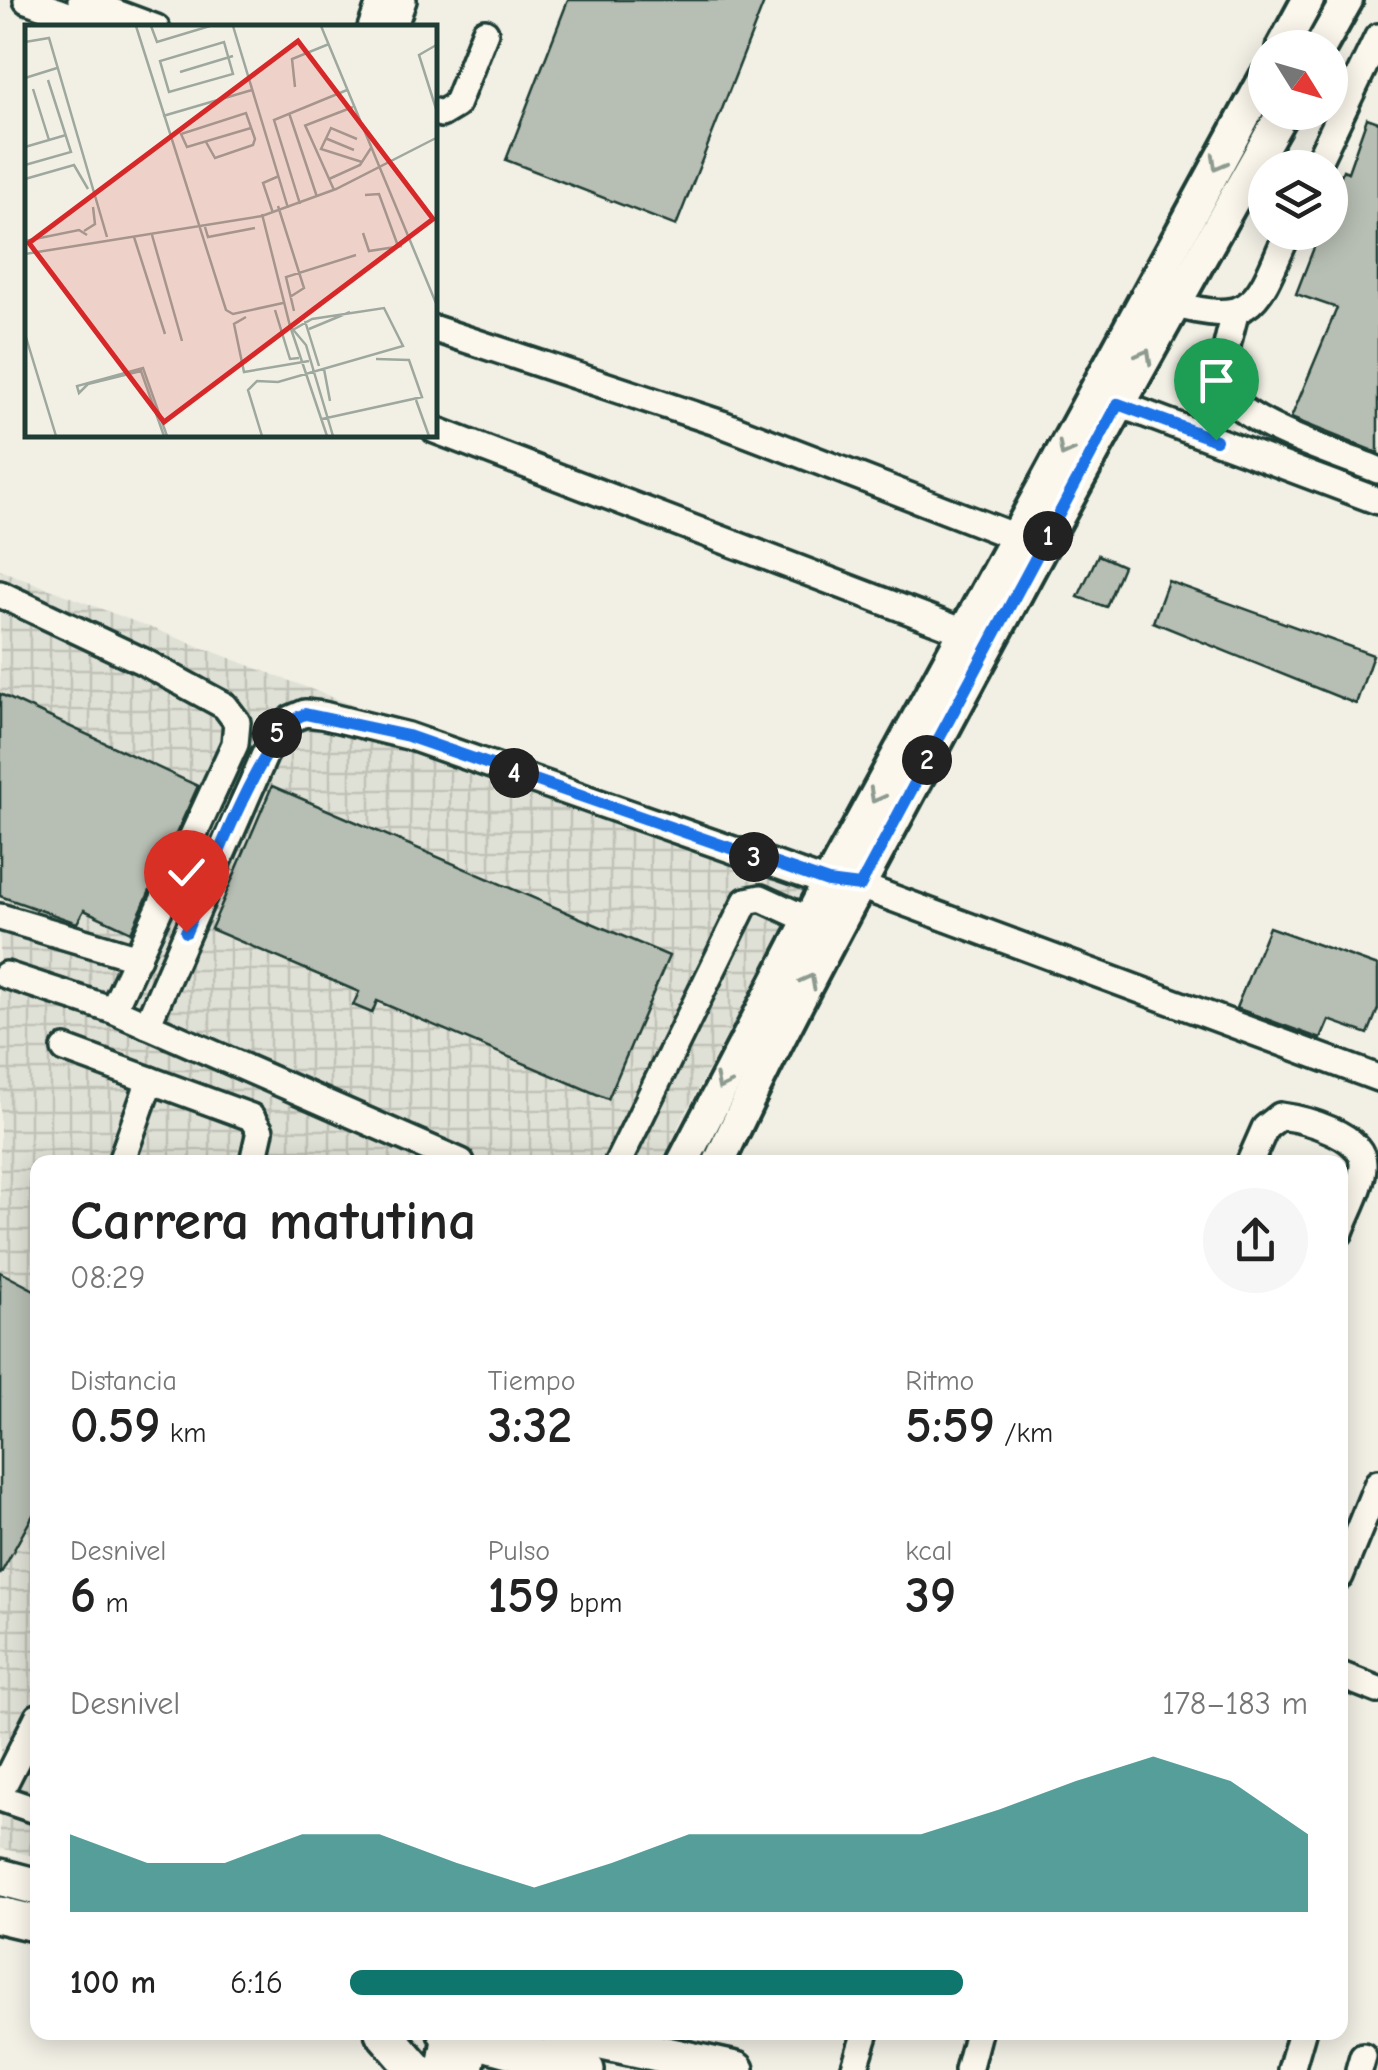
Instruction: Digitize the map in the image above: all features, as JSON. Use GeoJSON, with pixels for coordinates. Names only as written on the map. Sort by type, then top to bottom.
{"type":"FeatureCollection","features":[{"type":"Feature","properties":{"kind":"highway"},"geometry":{"type":"LineString","coordinates":[[0,1877],[30,1885]]}},
{"type":"Feature","properties":{"kind":"highway"},"geometry":{"type":"LineString","coordinates":[[0,1915],[30,1922]]}},
{"type":"Feature","properties":{"kind":"highway"},"geometry":{"type":"LineString","coordinates":[[390,2040],[416,2070]]}},
{"type":"Feature","properties":{"kind":"highway"},"geometry":{"type":"LineString","coordinates":[[460,2040],[577,2048],[736,2070]]}},
{"type":"Feature","properties":{"kind":"highway"},"geometry":{"type":"LineString","coordinates":[[518,2070],[577,2048]]}},
{"type":"Feature","properties":{"kind":"main road"},"geometry":{"type":"LineString","coordinates":[[1292,30],[1308,0]]}},
{"type":"Feature","properties":{"kind":"main road"},"geometry":{"type":"LineString","coordinates":[[1330,30],[1346,0]]}},
{"type":"Feature","properties":{"kind":"main road"},"geometry":{"type":"LineString","coordinates":[[687,1155],[828,882],[1248,110]]}},
{"type":"Feature","properties":{"kind":"main road"},"geometry":{"type":"LineString","coordinates":[[722,1155],[860,886],[1118,404],[1273,130]]}},
{"type":"Feature","properties":{"kind":"main road"},"geometry":{"type":"LineString","coordinates":[[442,2070],[460,2040]]}},
{"type":"Feature","properties":{"kind":"street"},"geometry":{"type":"LineString","coordinates":[[27,0],[94,25]]}},
{"type":"Feature","properties":{"kind":"street"},"geometry":{"type":"LineString","coordinates":[[81,0],[148,25]]}},
{"type":"Feature","properties":{"kind":"street"},"geometry":{"type":"LineString","coordinates":[[372,25],[381,0]]}},
{"type":"Feature","properties":{"kind":"street"},"geometry":{"type":"LineString","coordinates":[[395,25],[404,0]]}},
{"type":"Feature","properties":{"kind":"street"},"geometry":{"type":"LineString","coordinates":[[438,113],[456,105],[484,32]]}},
{"type":"Feature","properties":{"kind":"street"},"geometry":{"type":"LineString","coordinates":[[1324,150],[1378,37]]}},
{"type":"Feature","properties":{"kind":"street"},"geometry":{"type":"LineString","coordinates":[[1280,250],[1261,290],[1236,314],[1225,362],[1226,386],[1234,404],[1266,423],[1378,470]]}},
{"type":"Feature","properties":{"kind":"street"},"geometry":{"type":"LineString","coordinates":[[1173,304],[1216,316],[1236,314]]}},
{"type":"Feature","properties":{"kind":"street"},"geometry":{"type":"LineString","coordinates":[[438,330],[722,424],[1018,538]]}},
{"type":"Feature","properties":{"kind":"street"},"geometry":{"type":"LineString","coordinates":[[1118,404],[1378,501]]}},
{"type":"Feature","properties":{"kind":"street"},"geometry":{"type":"LineString","coordinates":[[438,431],[966,633]]}},
{"type":"Feature","properties":{"kind":"street"},"geometry":{"type":"LineString","coordinates":[[0,594],[182,682],[225,706],[236,722],[235,744],[113,1010]]}},
{"type":"Feature","properties":{"kind":"street"},"geometry":{"type":"LineString","coordinates":[[147,1025],[264,754],[285,724],[305,714],[408,736],[828,882],[860,886],[1378,1078]]}},
{"type":"Feature","properties":{"kind":"street"},"geometry":{"type":"LineString","coordinates":[[621,1155],[746,901],[761,898],[809,920]]}},
{"type":"Feature","properties":{"kind":"street"},"geometry":{"type":"LineString","coordinates":[[0,917],[138,958]]}},
{"type":"Feature","properties":{"kind":"street"},"geometry":{"type":"LineString","coordinates":[[2,976],[113,1010],[445,1155]]}},
{"type":"Feature","properties":{"kind":"street"},"geometry":{"type":"LineString","coordinates":[[66,1049],[251,1117],[260,1132],[255,1155]]}},
{"type":"Feature","properties":{"kind":"street"},"geometry":{"type":"LineString","coordinates":[[123,1155],[150,1080]]}},
{"type":"Feature","properties":{"kind":"street"},"geometry":{"type":"LineString","coordinates":[[1253,1155],[1265,1128],[1280,1116],[1348,1140],[1357,1148],[1364,1167],[1348,1210]]}},
{"type":"Feature","properties":{"kind":"street"},"geometry":{"type":"LineString","coordinates":[[1348,1556],[1378,1483]]}},
{"type":"Feature","properties":{"kind":"street"},"geometry":{"type":"LineString","coordinates":[[1348,1678],[1378,1690]]}},
{"type":"Feature","properties":{"kind":"street"},"geometry":{"type":"LineString","coordinates":[[30,1733],[0,1795],[30,1808]]}},
{"type":"Feature","properties":{"kind":"street"},"geometry":{"type":"LineString","coordinates":[[854,2070],[863,2040]]}},
{"type":"Feature","properties":{"kind":"street"},"geometry":{"type":"LineString","coordinates":[[968,2070],[976,2040]]}},
{"type":"Feature","properties":{"kind":"street"},"geometry":{"type":"LineString","coordinates":[[1291,2070],[1300,2040]]}},
{"type":"Feature","properties":{"kind":"shaded area"},"geometry":{"type":"Polygon","coordinates":[[[0,570],[810,880],[679,1125],[668,1155],[30,1155],[30,1855],[0,1848],[0,570]]]}},
{"type":"Feature","properties":{"kind":"building"},"geometry":{"type":"Polygon","coordinates":[[[568,0],[765,0],[676,226],[506,160],[568,0]]]}},
{"type":"Feature","properties":{"kind":"building"},"geometry":{"type":"Polygon","coordinates":[[[1367,118],[1378,122],[1378,453],[1291,418],[1337,308],[1296,294],[1313,250],[1348,250],[1348,172],[1367,118]]]}},
{"type":"Feature","properties":{"kind":"building"},"geometry":{"type":"Polygon","coordinates":[[[1098,555],[1123,566],[1106,607],[1078,597],[1098,555]]]}},
{"type":"Feature","properties":{"kind":"building"},"geometry":{"type":"Polygon","coordinates":[[[1168,581],[1373,655],[1356,704],[1153,622],[1168,581]]]}},
{"type":"Feature","properties":{"kind":"building"},"geometry":{"type":"Polygon","coordinates":[[[0,694],[198,786],[131,932],[84,910],[77,923],[0,896],[0,694]]]}},
{"type":"Feature","properties":{"kind":"building"},"geometry":{"type":"Polygon","coordinates":[[[272,786],[669,956],[608,1099],[377,1001],[372,1013],[353,1005],[359,992],[211,929],[272,786]]]}},
{"type":"Feature","properties":{"kind":"building"},"geometry":{"type":"Polygon","coordinates":[[[1269,927],[1378,966],[1378,1009],[1368,1034],[1329,1020],[1321,1039],[1236,1008],[1269,927]]]}},
{"type":"Feature","properties":{"kind":"building"},"geometry":{"type":"Polygon","coordinates":[[[0,1272],[30,1288],[30,1521],[0,1575],[0,1272]]]}},
{"type":"Feature","properties":{"kind":"route"},"geometry":{"type":"LineString","coordinates":[[186,932],[264,754],[285,724],[305,714],[408,736],[828,882],[860,886],[1118,404],[1216,440]]}}]}
